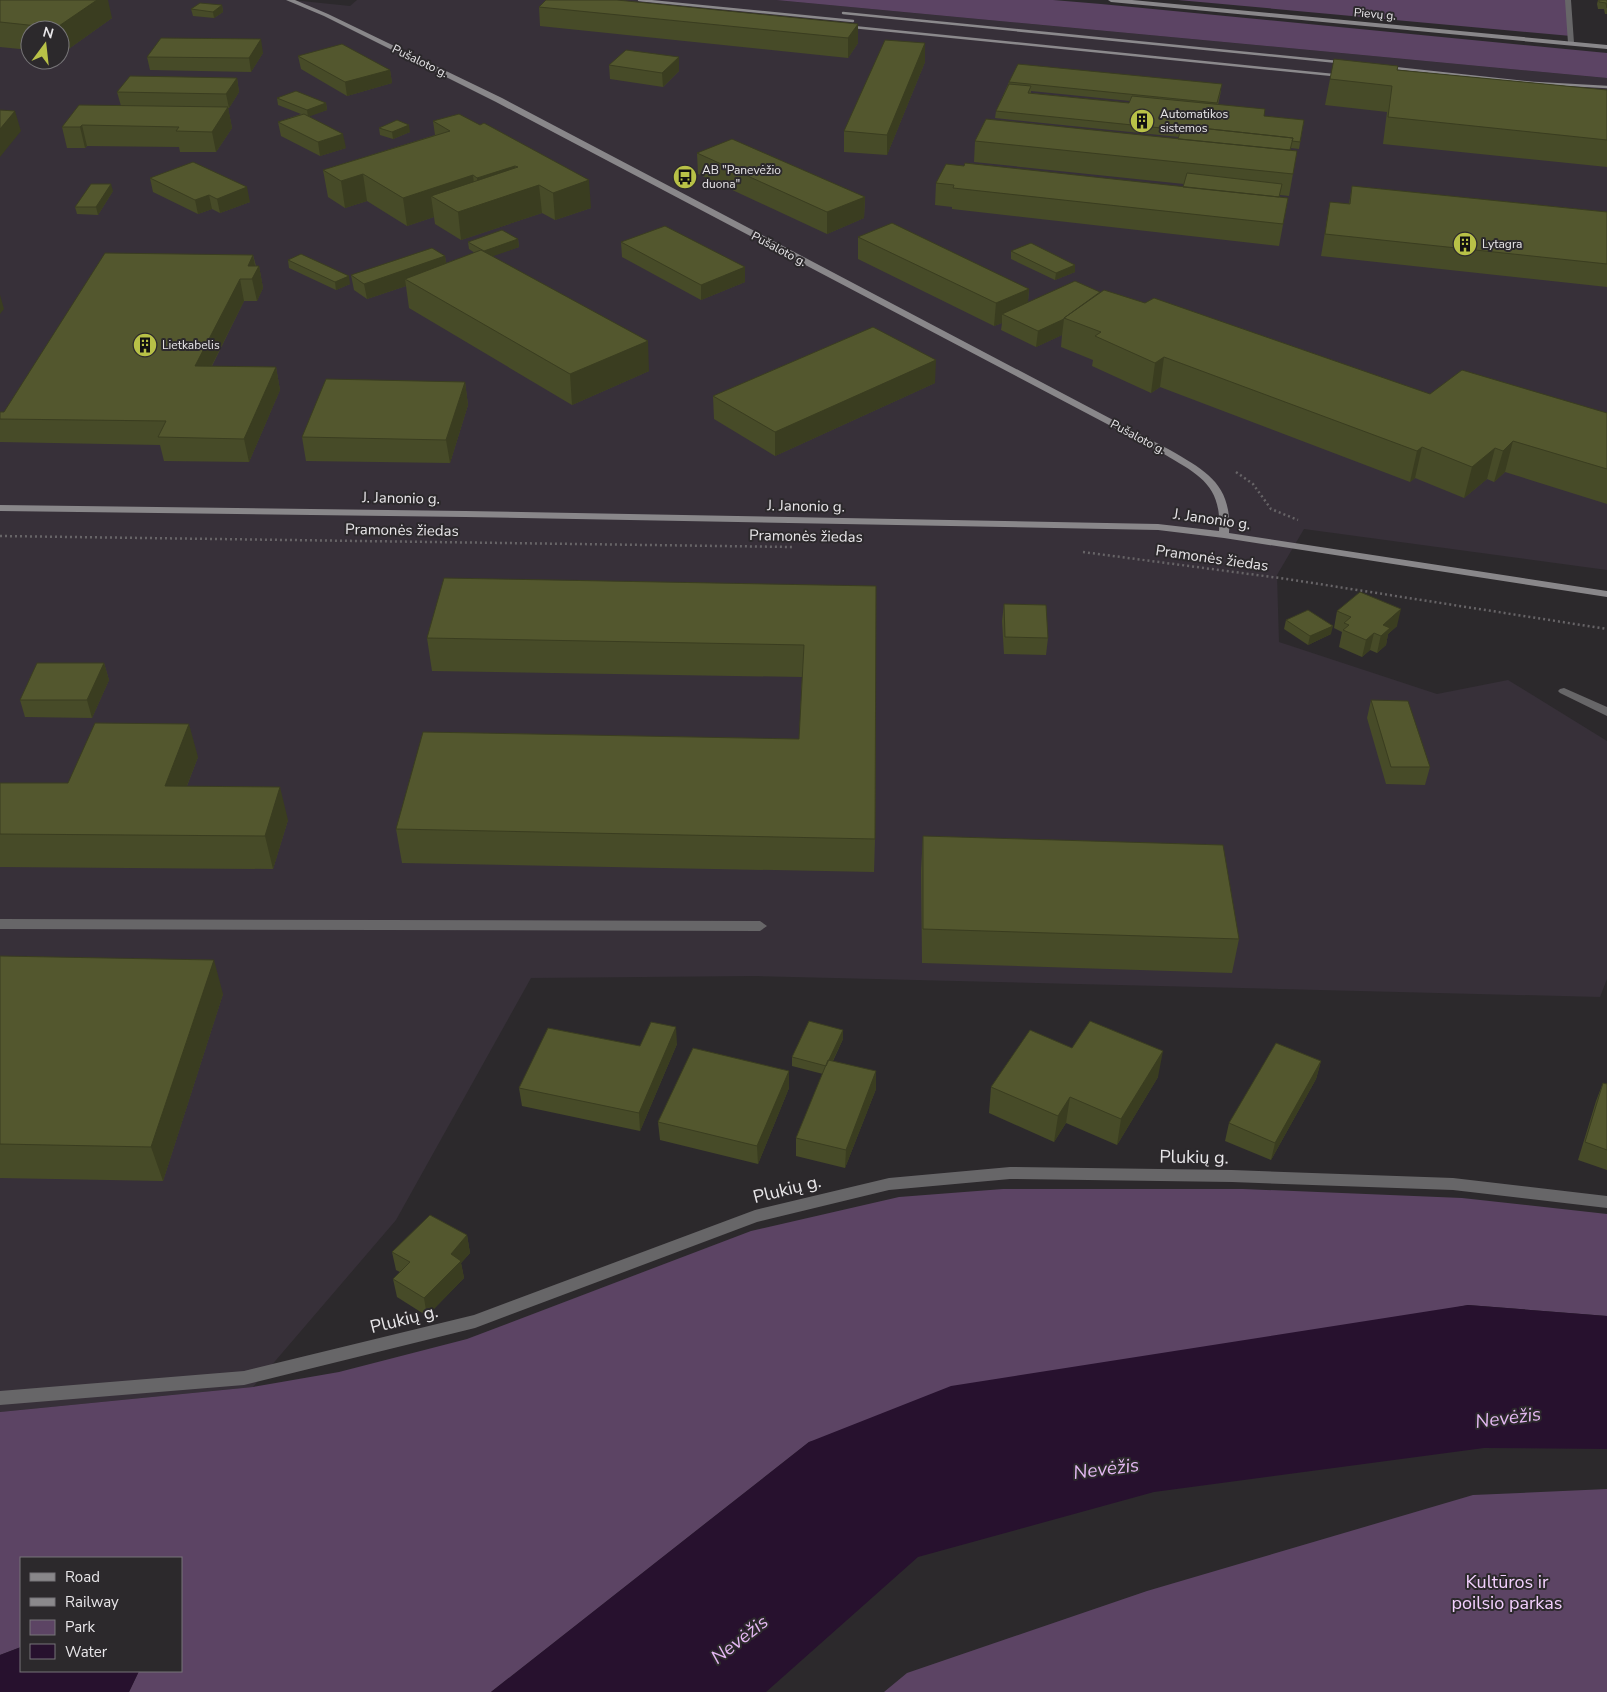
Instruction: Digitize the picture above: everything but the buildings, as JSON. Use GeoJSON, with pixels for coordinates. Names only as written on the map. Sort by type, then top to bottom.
{"type":"FeatureCollection","features":[{"type":"Feature","properties":{"kind":"main road","name":"Pušaloto g."},"geometry":{"type":"LineString","coordinates":[[289,0],[326,14],[499,100],[1202,472],[1222,495],[1227,514],[1224,535]]}},
{"type":"Feature","properties":{"kind":"main road","name":"Pievų g."},"geometry":{"type":"LineString","coordinates":[[1111,0],[1607,47]]}},
{"type":"Feature","properties":{"kind":"main road","name":"J. Janonio g."},"geometry":{"type":"LineString","coordinates":[[0,508],[1158,527],[1224,535],[1607,594]]}},
{"type":"Feature","properties":{"kind":"street"},"geometry":{"type":"LineString","coordinates":[[1568,0],[1571,43]]}},
{"type":"Feature","properties":{"kind":"street"},"geometry":{"type":"LineString","coordinates":[[1564,691],[1607,712]]}},
{"type":"Feature","properties":{"kind":"street"},"geometry":{"type":"LineString","coordinates":[[0,924],[760,926]]}},
{"type":"Feature","properties":{"kind":"street","name":"Plukių g."},"geometry":{"type":"LineString","coordinates":[[0,1398],[253,1376],[474,1321],[755,1216],[889,1184],[1010,1173],[1232,1176],[1454,1184],[1607,1202]]}},
{"type":"Feature","properties":{"kind":"path","name":"Pramonės žiedas"},"geometry":{"type":"LineString","coordinates":[[0,536],[795,547]]}},
{"type":"Feature","properties":{"kind":"path","name":"Pramonės žiedas"},"geometry":{"type":"LineString","coordinates":[[1077,551],[1287,580],[1607,629]]}},
{"type":"Feature","properties":{"kind":"shaded area"},"geometry":{"type":"Polygon","coordinates":[[[0,0],[292,0],[350,6],[357,0],[776,0],[1607,78],[1607,570],[1304,529],[1277,575],[1279,642],[1437,694],[1508,680],[1607,741],[1607,979],[1600,997],[755,976],[531,978],[396,1220],[253,1387],[0,1412],[0,0]]]}},
{"type":"Feature","properties":{"kind":"green space"},"geometry":{"type":"Polygon","coordinates":[[[776,0],[1053,0],[1101,4],[1607,53],[1607,78],[776,0]]]}},
{"type":"Feature","properties":{"kind":"green space"},"geometry":{"type":"Polygon","coordinates":[[[1178,0],[1568,0],[1571,36],[1178,0]]]}},
{"type":"Feature","properties":{"kind":"green space"},"geometry":{"type":"Polygon","coordinates":[[[1003,1189],[1243,1189],[1462,1198],[1607,1214],[1607,1316],[1468,1305],[809,1442],[491,1692],[129,1692],[139,1672],[182,1672],[182,1557],[20,1557],[20,1647],[0,1655],[0,1412],[253,1387],[339,1372],[467,1339],[751,1231],[899,1197],[1003,1189]]]}},
{"type":"Feature","properties":{"kind":"green space","name":"Kultūros ir poilsio parkas"},"geometry":{"type":"Polygon","coordinates":[[[1607,1489],[1607,1692],[884,1692],[907,1673],[1147,1591],[1473,1495],[1607,1489]]]}},
{"type":"Feature","properties":{"kind":"water","name":"Nevėžis"},"geometry":{"type":"Polygon","coordinates":[[[1468,1305],[1607,1316],[1607,1449],[1484,1448],[1154,1492],[918,1557],[766,1692],[491,1692],[809,1442],[951,1386],[1468,1305]]]}},
{"type":"Feature","properties":{"kind":"water"},"geometry":{"type":"Polygon","coordinates":[[[20,1647],[20,1672],[139,1672],[129,1692],[0,1692],[0,1655],[20,1647]]]}},
{"type":"Feature","properties":{"kind":"railway"},"geometry":{"type":"LineString","coordinates":[[639,0],[853,21]]}},
{"type":"Feature","properties":{"kind":"railway"},"geometry":{"type":"LineString","coordinates":[[843,13],[1348,63]]}},
{"type":"Feature","properties":{"kind":"railway"},"geometry":{"type":"LineString","coordinates":[[843,26],[1343,76]]}},
{"type":"Feature","properties":{"kind":"railway"},"geometry":{"type":"LineString","coordinates":[[1385,67],[1534,83]]}},
{"type":"Feature","properties":{"kind":"railway"},"geometry":{"type":"LineString","coordinates":[[1535,83],[1607,87]]}},
{"type":"Feature","properties":{"kind":"place","name":"Automatikos sistemos"},"geometry":{"type":"Point","coordinates":[1142,121]}},
{"type":"Feature","properties":{"kind":"place","name":"AB \"Panevėžio duona\""},"geometry":{"type":"Point","coordinates":[685,177]}},
{"type":"Feature","properties":{"kind":"place","name":"Lytagra"},"geometry":{"type":"Point","coordinates":[1465,244]}},
{"type":"Feature","properties":{"kind":"place","name":"Lietkabelis"},"geometry":{"type":"Point","coordinates":[145,345]}}]}
